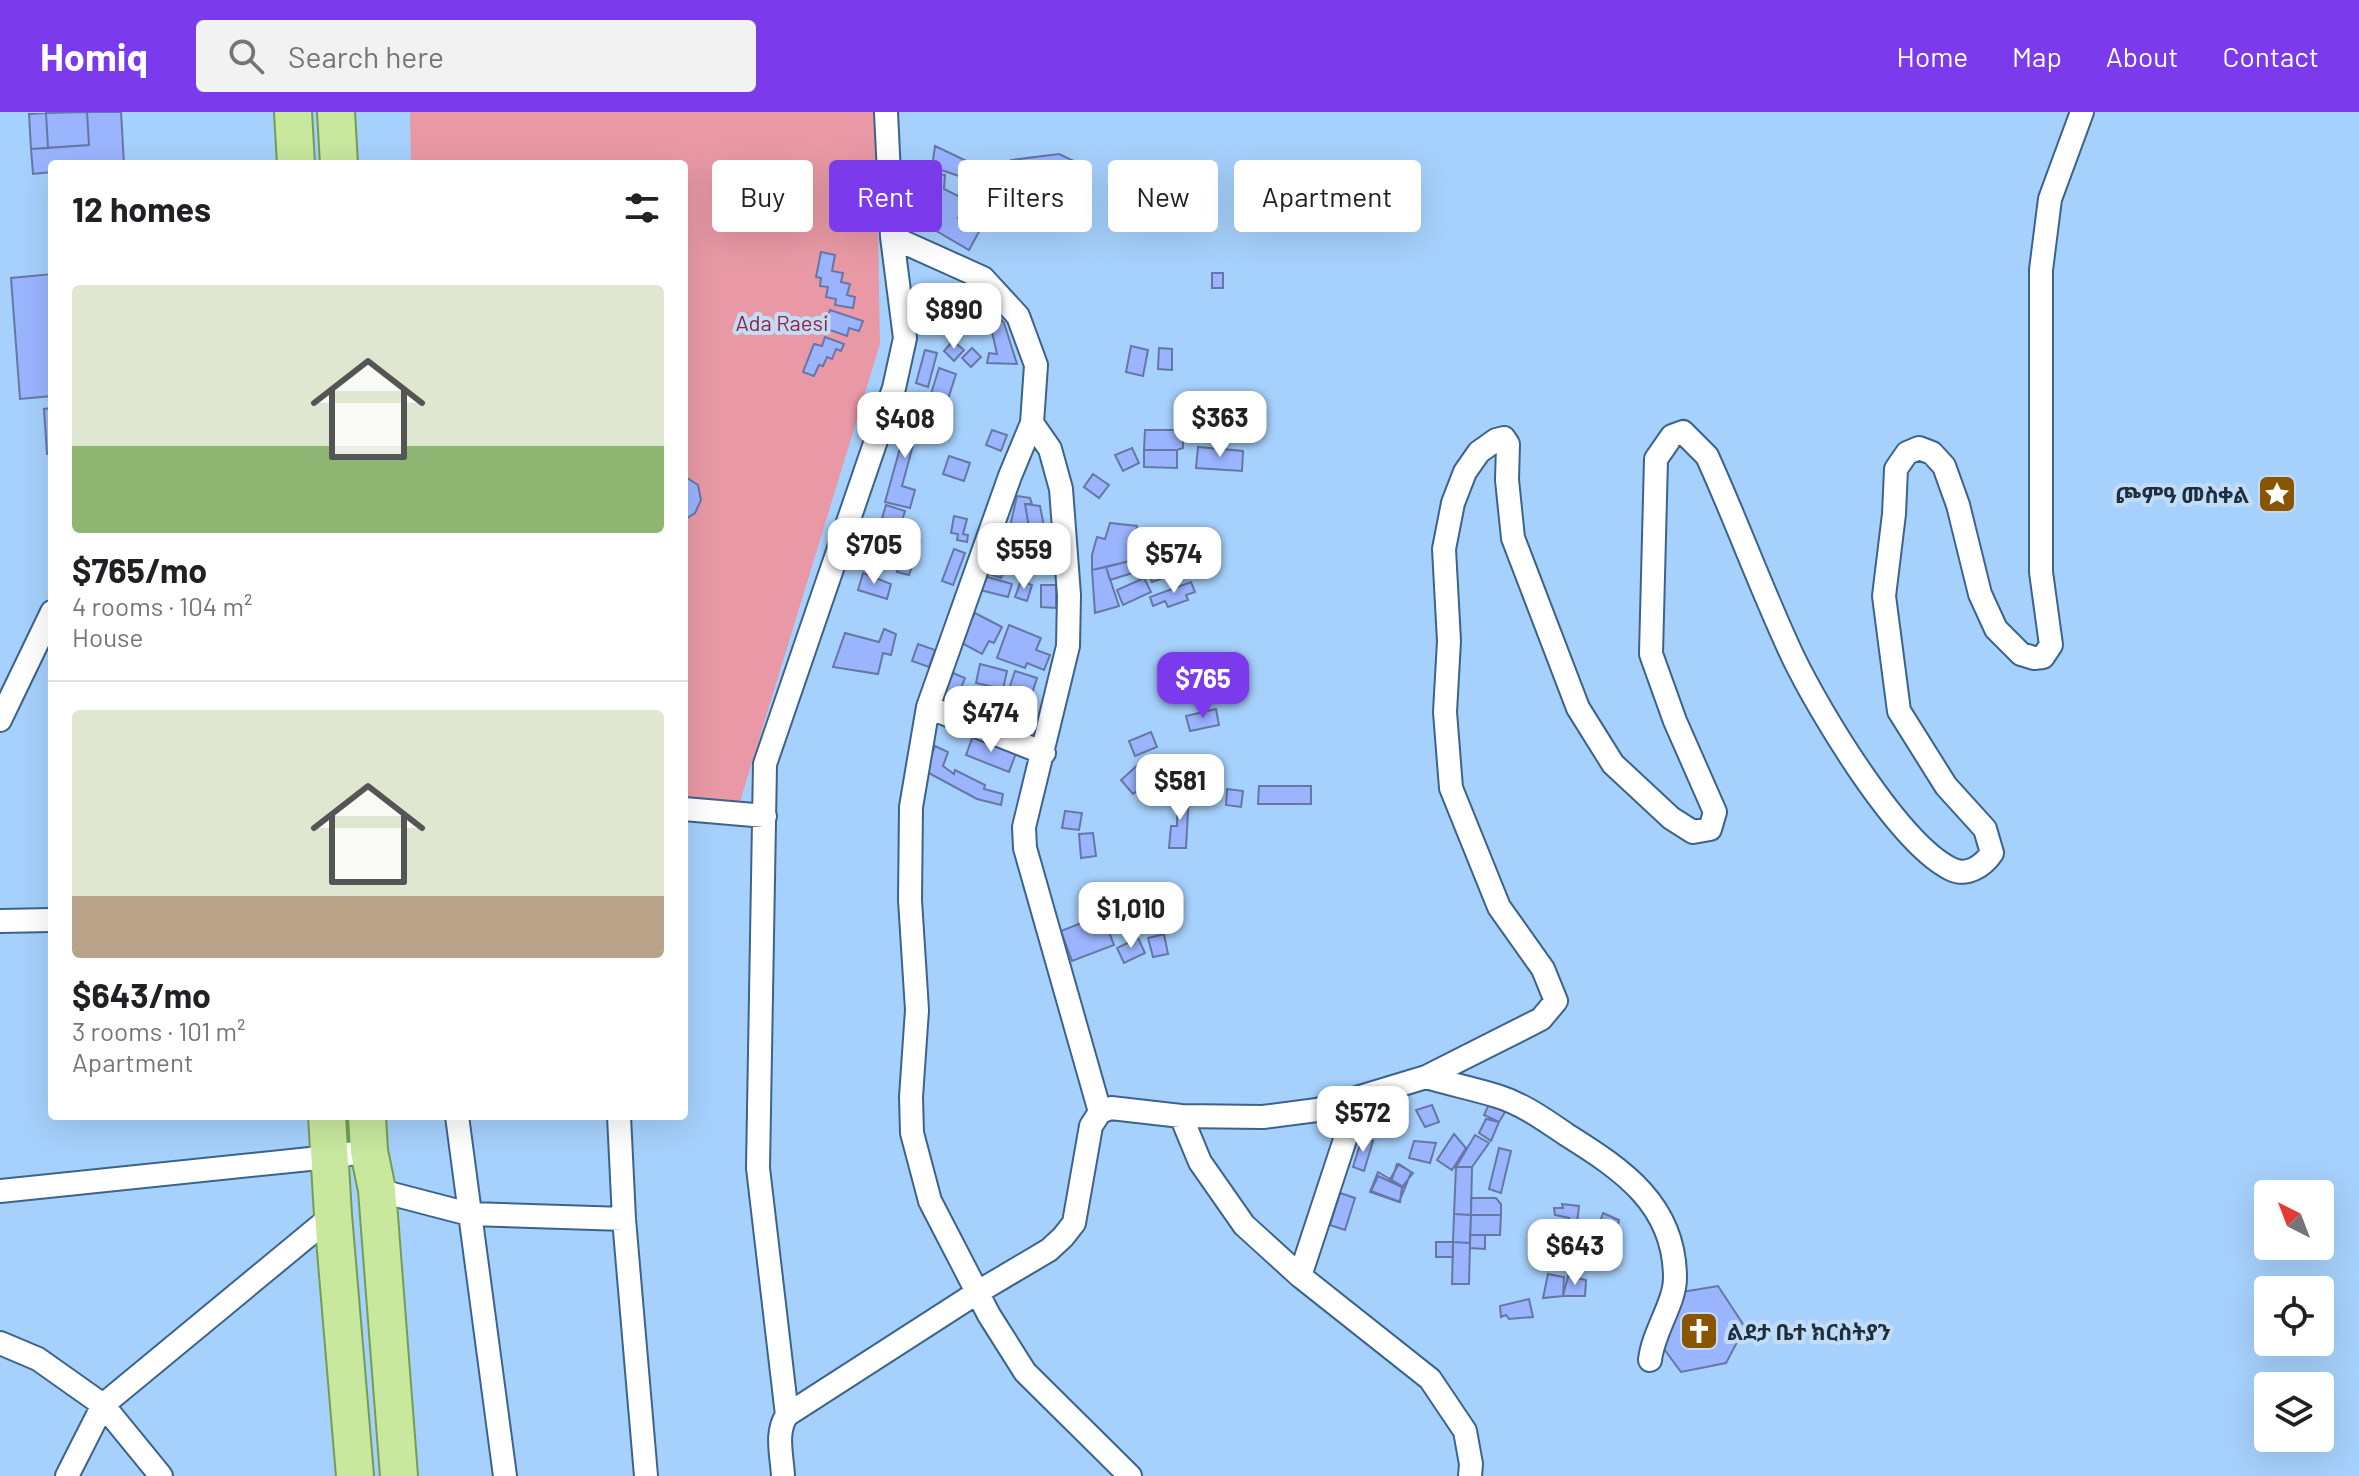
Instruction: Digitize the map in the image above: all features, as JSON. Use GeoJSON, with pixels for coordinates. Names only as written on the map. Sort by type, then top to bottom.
{"type":"FeatureCollection","features":[{"type":"Feature","properties":{"kind":"main road"},"geometry":{"type":"LineString","coordinates":[[293,112],[296,160]]}},
{"type":"Feature","properties":{"kind":"main road"},"geometry":{"type":"LineString","coordinates":[[336,112],[339,160]]}},
{"type":"Feature","properties":{"kind":"main road"},"geometry":{"type":"LineString","coordinates":[[327,1120],[355,1476]]}},
{"type":"Feature","properties":{"kind":"main road"},"geometry":{"type":"LineString","coordinates":[[368,1134],[377,1190],[399,1476]]}},
{"type":"Feature","properties":{"kind":"street"},"geometry":{"type":"LineString","coordinates":[[787,1415],[758,1168],[765,764],[894,388],[905,338],[892,237],[886,112]]}},
{"type":"Feature","properties":{"kind":"street"},"geometry":{"type":"LineString","coordinates":[[783,1476],[780,1437],[781,1424],[787,1415],[1049,1250],[1074,1223],[1091,1126],[1100,1112],[1111,1108],[1181,1116],[1263,1117],[1317,1110],[1426,1077],[1541,1019],[1556,1001],[1543,969],[1499,907],[1451,788],[1445,712],[1449,641],[1444,549],[1453,503],[1465,472],[1479,452],[1496,440],[1504,438],[1508,444],[1507,480],[1513,538],[1578,708],[1613,764],[1671,818],[1693,832],[1710,829],[1715,812],[1675,721],[1651,654],[1656,459],[1672,436],[1683,432],[1707,456],[1794,658],[1857,767],[1919,845],[1953,870],[1971,871],[1985,864],[1992,853],[1985,829],[1946,786],[1899,711],[1884,596],[1896,469],[1907,453],[1919,448],[1932,453],[1944,466],[1958,505],[1980,594],[1996,629],[2021,654],[2043,657],[2051,645],[2041,572],[2041,270],[2050,199],[2082,112]]}},
{"type":"Feature","properties":{"kind":"street"},"geometry":{"type":"LineString","coordinates":[[892,237],[983,278],[1018,316],[1036,365],[1032,423],[1010,476],[928,707],[911,807],[910,900],[917,1010],[911,1097],[912,1133],[930,1201],[989,1315],[1025,1372],[1130,1476]]}},
{"type":"Feature","properties":{"kind":"street"},"geometry":{"type":"LineString","coordinates":[[1032,423],[1050,449],[1061,489],[1069,595],[1068,646],[1024,827],[1025,848],[1100,1112]]}},
{"type":"Feature","properties":{"kind":"street"},"geometry":{"type":"LineString","coordinates":[[0,720],[48,620]]}},
{"type":"Feature","properties":{"kind":"street"},"geometry":{"type":"LineString","coordinates":[[928,707],[1044,753]]}},
{"type":"Feature","properties":{"kind":"street"},"geometry":{"type":"LineString","coordinates":[[688,809],[765,816]]}},
{"type":"Feature","properties":{"kind":"street"},"geometry":{"type":"LineString","coordinates":[[0,921],[48,920]]}},
{"type":"Feature","properties":{"kind":"street"},"geometry":{"type":"LineString","coordinates":[[1426,1077],[1499,1096],[1524,1107],[1618,1167],[1642,1191],[1663,1221],[1673,1248],[1675,1282],[1652,1341],[1650,1360]]}},
{"type":"Feature","properties":{"kind":"street"},"geometry":{"type":"LineString","coordinates":[[1300,1276],[1358,1100]]}},
{"type":"Feature","properties":{"kind":"street"},"geometry":{"type":"LineString","coordinates":[[1181,1116],[1200,1162],[1244,1225],[1300,1276],[1430,1379],[1465,1431],[1470,1476]]}},
{"type":"Feature","properties":{"kind":"street"},"geometry":{"type":"LineString","coordinates":[[457,1120],[505,1476]]}},
{"type":"Feature","properties":{"kind":"street"},"geometry":{"type":"LineString","coordinates":[[619,1120],[624,1219],[646,1476]]}},
{"type":"Feature","properties":{"kind":"street"},"geometry":{"type":"LineString","coordinates":[[0,1191],[329,1157],[368,1134]]}},
{"type":"Feature","properties":{"kind":"street"},"geometry":{"type":"LineString","coordinates":[[377,1190],[469,1214],[624,1219]]}},
{"type":"Feature","properties":{"kind":"street"},"geometry":{"type":"LineString","coordinates":[[67,1476],[103,1405],[333,1215]]}},
{"type":"Feature","properties":{"kind":"street"},"geometry":{"type":"LineString","coordinates":[[0,1343],[38,1359],[103,1405],[161,1476]]}},
{"type":"Feature","properties":{"kind":"green space","name":"Ada Raesi"},"geometry":{"type":"Polygon","coordinates":[[[410,112],[876,112],[877,160],[829,160],[829,232],[878,232],[880,344],[739,805],[688,799],[688,160],[411,160],[410,112]]]}},
{"type":"Feature","properties":{"kind":"building"},"geometry":{"type":"Polygon","coordinates":[[[87,112],[89,145],[48,148],[46,113],[87,112]]]}},
{"type":"Feature","properties":{"kind":"building"},"geometry":{"type":"Polygon","coordinates":[[[87,112],[121,112],[124,160],[48,160],[48,172],[33,174],[31,149],[89,145],[87,112]]]}},
{"type":"Feature","properties":{"kind":"building"},"geometry":{"type":"Polygon","coordinates":[[[46,113],[48,148],[31,149],[29,114],[46,113]]]}},
{"type":"Feature","properties":{"kind":"building"},"geometry":{"type":"Polygon","coordinates":[[[935,146],[964,160],[958,160],[958,176],[942,170],[942,160],[933,160],[935,146]]]}},
{"type":"Feature","properties":{"kind":"building"},"geometry":{"type":"Polygon","coordinates":[[[1059,154],[1072,160],[1011,160],[1059,154]]]}},
{"type":"Feature","properties":{"kind":"building"},"geometry":{"type":"Polygon","coordinates":[[[942,175],[945,175],[944,189],[958,196],[958,232],[979,232],[969,250],[938,232],[942,232],[942,175]]]}},
{"type":"Feature","properties":{"kind":"building"},"geometry":{"type":"Polygon","coordinates":[[[821,252],[835,255],[832,271],[843,273],[841,282],[850,284],[847,295],[855,297],[853,308],[835,305],[836,299],[826,297],[828,287],[820,286],[821,278],[816,277],[821,252]]]}},
{"type":"Feature","properties":{"kind":"building"},"geometry":{"type":"Polygon","coordinates":[[[1212,273],[1223,273],[1223,288],[1212,288],[1212,273]]]}},
{"type":"Feature","properties":{"kind":"building"},"geometry":{"type":"Polygon","coordinates":[[[48,274],[48,396],[20,399],[11,278],[48,274]]]}},
{"type":"Feature","properties":{"kind":"building"},"geometry":{"type":"Polygon","coordinates":[[[963,298],[970,309],[966,312],[974,324],[962,332],[944,311],[963,298]]]}},
{"type":"Feature","properties":{"kind":"building"},"geometry":{"type":"Polygon","coordinates":[[[986,302],[1004,323],[1017,364],[987,363],[989,353],[997,354],[992,332],[977,313],[986,302]]]}},
{"type":"Feature","properties":{"kind":"building"},"geometry":{"type":"Polygon","coordinates":[[[830,310],[863,321],[859,331],[849,328],[847,336],[824,328],[830,310]]]}},
{"type":"Feature","properties":{"kind":"building"},"geometry":{"type":"Polygon","coordinates":[[[825,337],[844,344],[841,351],[836,349],[832,359],[827,357],[814,376],[803,372],[814,344],[822,346],[825,337]]]}},
{"type":"Feature","properties":{"kind":"building"},"geometry":{"type":"Polygon","coordinates":[[[953,341],[964,350],[954,361],[944,351],[953,341]]]}},
{"type":"Feature","properties":{"kind":"building"},"geometry":{"type":"Polygon","coordinates":[[[1131,346],[1148,350],[1143,376],[1126,372],[1131,346]]]}},
{"type":"Feature","properties":{"kind":"building"},"geometry":{"type":"Polygon","coordinates":[[[972,348],[981,357],[971,367],[962,358],[972,348]]]}},
{"type":"Feature","properties":{"kind":"building"},"geometry":{"type":"Polygon","coordinates":[[[1159,348],[1172,349],[1172,370],[1158,369],[1159,348]]]}},
{"type":"Feature","properties":{"kind":"building"},"geometry":{"type":"Polygon","coordinates":[[[925,350],[937,353],[928,387],[916,383],[925,350]]]}},
{"type":"Feature","properties":{"kind":"building"},"geometry":{"type":"Polygon","coordinates":[[[939,368],[956,374],[943,415],[926,410],[939,368]]]}},
{"type":"Feature","properties":{"kind":"building"},"geometry":{"type":"Polygon","coordinates":[[[914,398],[925,401],[902,486],[915,490],[910,508],[885,502],[914,398]]]}},
{"type":"Feature","properties":{"kind":"building"},"geometry":{"type":"Polygon","coordinates":[[[48,408],[48,454],[47,454],[44,409],[48,408]]]}},
{"type":"Feature","properties":{"kind":"building"},"geometry":{"type":"Polygon","coordinates":[[[992,430],[1007,435],[1001,451],[986,445],[992,430]]]}},
{"type":"Feature","properties":{"kind":"building"},"geometry":{"type":"Polygon","coordinates":[[[1145,430],[1183,430],[1183,448],[1144,450],[1145,430]]]}},
{"type":"Feature","properties":{"kind":"building"},"geometry":{"type":"Polygon","coordinates":[[[1198,447],[1243,451],[1242,471],[1196,468],[1198,447]]]}},
{"type":"Feature","properties":{"kind":"building"},"geometry":{"type":"Polygon","coordinates":[[[1132,448],[1139,463],[1123,471],[1115,455],[1132,448]]]}},
{"type":"Feature","properties":{"kind":"building"},"geometry":{"type":"Polygon","coordinates":[[[1144,450],[1177,450],[1177,468],[1144,467],[1144,450]]]}},
{"type":"Feature","properties":{"kind":"building"},"geometry":{"type":"Polygon","coordinates":[[[949,456],[970,463],[964,481],[943,474],[949,456]]]}},
{"type":"Feature","properties":{"kind":"building"},"geometry":{"type":"Polygon","coordinates":[[[1093,474],[1109,485],[1099,498],[1084,487],[1093,474]]]}},
{"type":"Feature","properties":{"kind":"building"},"geometry":{"type":"Polygon","coordinates":[[[688,479],[698,485],[701,500],[695,513],[688,517],[688,479]]]}},
{"type":"Feature","properties":{"kind":"building"},"geometry":{"type":"Polygon","coordinates":[[[1017,496],[1030,498],[1032,504],[1025,504],[1036,569],[1021,567],[1011,522],[1017,496]]]}},
{"type":"Feature","properties":{"kind":"building"},"geometry":{"type":"Polygon","coordinates":[[[1025,504],[1040,506],[1053,572],[1036,569],[1025,504]]]}},
{"type":"Feature","properties":{"kind":"building"},"geometry":{"type":"Polygon","coordinates":[[[886,505],[905,511],[901,524],[882,518],[886,505]]]}},
{"type":"Feature","properties":{"kind":"building"},"geometry":{"type":"Polygon","coordinates":[[[954,516],[967,519],[963,534],[968,535],[967,542],[957,540],[958,534],[951,533],[954,516]]]}},
{"type":"Feature","properties":{"kind":"building"},"geometry":{"type":"Polygon","coordinates":[[[882,521],[902,528],[899,535],[880,529],[882,521]]]}},
{"type":"Feature","properties":{"kind":"building"},"geometry":{"type":"Polygon","coordinates":[[[1110,523],[1137,526],[1134,549],[1138,559],[1092,570],[1097,537],[1105,539],[1110,523]]]}},
{"type":"Feature","properties":{"kind":"building"},"geometry":{"type":"Polygon","coordinates":[[[876,527],[920,541],[909,575],[897,572],[901,555],[870,548],[876,527]]]}},
{"type":"Feature","properties":{"kind":"building"},"geometry":{"type":"Polygon","coordinates":[[[994,548],[1016,555],[1016,569],[1006,566],[1001,578],[986,573],[994,548]]]}},
{"type":"Feature","properties":{"kind":"building"},"geometry":{"type":"Polygon","coordinates":[[[954,549],[965,553],[953,585],[942,581],[954,549]]]}},
{"type":"Feature","properties":{"kind":"building"},"geometry":{"type":"Polygon","coordinates":[[[1185,552],[1191,568],[1152,582],[1146,565],[1185,552]]]}},
{"type":"Feature","properties":{"kind":"building"},"geometry":{"type":"Polygon","coordinates":[[[1138,559],[1142,570],[1110,580],[1106,567],[1138,559]]]}},
{"type":"Feature","properties":{"kind":"building"},"geometry":{"type":"Polygon","coordinates":[[[1106,567],[1119,606],[1095,613],[1092,570],[1106,567]]]}},
{"type":"Feature","properties":{"kind":"building"},"geometry":{"type":"Polygon","coordinates":[[[863,573],[891,584],[887,599],[858,590],[863,573]]]}},
{"type":"Feature","properties":{"kind":"building"},"geometry":{"type":"Polygon","coordinates":[[[984,576],[1012,584],[1008,597],[980,590],[984,576]]]}},
{"type":"Feature","properties":{"kind":"building"},"geometry":{"type":"Polygon","coordinates":[[[1144,578],[1151,592],[1123,605],[1117,590],[1144,578]]]}},
{"type":"Feature","properties":{"kind":"building"},"geometry":{"type":"Polygon","coordinates":[[[1021,581],[1032,585],[1027,601],[1015,597],[1021,581]]]}},
{"type":"Feature","properties":{"kind":"building"},"geometry":{"type":"Polygon","coordinates":[[[1191,582],[1195,592],[1186,595],[1188,600],[1168,607],[1165,601],[1153,606],[1150,597],[1191,582]]]}},
{"type":"Feature","properties":{"kind":"building"},"geometry":{"type":"Polygon","coordinates":[[[1041,585],[1056,585],[1056,608],[1041,607],[1041,585]]]}},
{"type":"Feature","properties":{"kind":"building"},"geometry":{"type":"Polygon","coordinates":[[[975,613],[1002,627],[994,643],[989,641],[982,654],[960,642],[975,613]]]}},
{"type":"Feature","properties":{"kind":"building"},"geometry":{"type":"Polygon","coordinates":[[[1009,625],[1041,638],[1036,650],[1050,655],[1044,670],[1027,663],[1025,668],[997,658],[1009,625]]]}},
{"type":"Feature","properties":{"kind":"building"},"geometry":{"type":"Polygon","coordinates":[[[884,629],[896,634],[891,655],[883,653],[878,674],[833,667],[845,633],[879,642],[884,629]]]}},
{"type":"Feature","properties":{"kind":"building"},"geometry":{"type":"Polygon","coordinates":[[[918,644],[935,650],[929,667],[912,661],[918,644]]]}},
{"type":"Feature","properties":{"kind":"building"},"geometry":{"type":"Polygon","coordinates":[[[980,664],[1007,671],[1003,689],[976,683],[980,664]]]}},
{"type":"Feature","properties":{"kind":"building"},"geometry":{"type":"Polygon","coordinates":[[[1223,669],[1237,669],[1237,692],[1227,692],[1223,669]]]}},
{"type":"Feature","properties":{"kind":"building"},"geometry":{"type":"Polygon","coordinates":[[[1015,671],[1037,678],[1030,700],[1022,698],[1014,720],[1000,716],[1015,671]]]}},
{"type":"Feature","properties":{"kind":"building"},"geometry":{"type":"Polygon","coordinates":[[[953,673],[965,678],[955,703],[943,698],[953,673]]]}},
{"type":"Feature","properties":{"kind":"building"},"geometry":{"type":"Polygon","coordinates":[[[1216,709],[1219,725],[1190,731],[1186,716],[1216,709]]]}},
{"type":"Feature","properties":{"kind":"building"},"geometry":{"type":"Polygon","coordinates":[[[1151,732],[1157,747],[1135,756],[1129,741],[1151,732]]]}},
{"type":"Feature","properties":{"kind":"building"},"geometry":{"type":"Polygon","coordinates":[[[973,736],[1016,753],[1009,772],[966,755],[973,736]]]}},
{"type":"Feature","properties":{"kind":"building"},"geometry":{"type":"Polygon","coordinates":[[[935,746],[948,752],[943,766],[954,774],[955,770],[985,785],[984,789],[1003,794],[1001,805],[977,799],[925,771],[935,746]]]}},
{"type":"Feature","properties":{"kind":"building"},"geometry":{"type":"Polygon","coordinates":[[[1180,757],[1184,775],[1158,781],[1157,776],[1133,794],[1121,780],[1140,763],[1180,757]]]}},
{"type":"Feature","properties":{"kind":"building"},"geometry":{"type":"Polygon","coordinates":[[[1259,786],[1311,786],[1311,804],[1258,804],[1259,786]]]}},
{"type":"Feature","properties":{"kind":"building"},"geometry":{"type":"Polygon","coordinates":[[[1227,789],[1243,791],[1241,807],[1226,805],[1227,789]]]}},
{"type":"Feature","properties":{"kind":"building"},"geometry":{"type":"Polygon","coordinates":[[[1173,794],[1189,794],[1186,848],[1169,848],[1171,826],[1177,826],[1177,807],[1172,806],[1173,794]]]}},
{"type":"Feature","properties":{"kind":"building"},"geometry":{"type":"Polygon","coordinates":[[[1065,811],[1082,813],[1079,830],[1062,828],[1065,811]]]}},
{"type":"Feature","properties":{"kind":"building"},"geometry":{"type":"Polygon","coordinates":[[[1093,833],[1096,856],[1081,858],[1079,834],[1093,833]]]}},
{"type":"Feature","properties":{"kind":"building"},"geometry":{"type":"Polygon","coordinates":[[[1128,902],[1142,931],[1126,938],[1111,910],[1128,902]]]}},
{"type":"Feature","properties":{"kind":"building"},"geometry":{"type":"Polygon","coordinates":[[[1099,906],[1114,945],[1072,961],[1061,931],[1089,920],[1085,911],[1099,906]]]}},
{"type":"Feature","properties":{"kind":"building"},"geometry":{"type":"Polygon","coordinates":[[[1164,934],[1168,954],[1153,957],[1148,938],[1164,934]]]}},
{"type":"Feature","properties":{"kind":"building"},"geometry":{"type":"Polygon","coordinates":[[[1138,938],[1145,953],[1124,963],[1117,948],[1138,938]]]}},
{"type":"Feature","properties":{"kind":"building"},"geometry":{"type":"Polygon","coordinates":[[[1490,1102],[1505,1112],[1499,1122],[1484,1115],[1490,1102]]]}},
{"type":"Feature","properties":{"kind":"building"},"geometry":{"type":"Polygon","coordinates":[[[1432,1105],[1439,1122],[1425,1127],[1416,1110],[1432,1105]]]}},
{"type":"Feature","properties":{"kind":"building"},"geometry":{"type":"Polygon","coordinates":[[[1486,1119],[1499,1122],[1491,1141],[1479,1133],[1486,1119]]]}},
{"type":"Feature","properties":{"kind":"building"},"geometry":{"type":"Polygon","coordinates":[[[1454,1134],[1466,1148],[1452,1170],[1437,1160],[1454,1134]]]}},
{"type":"Feature","properties":{"kind":"building"},"geometry":{"type":"Polygon","coordinates":[[[1475,1135],[1489,1143],[1472,1167],[1456,1167],[1475,1135]]]}},
{"type":"Feature","properties":{"kind":"building"},"geometry":{"type":"Polygon","coordinates":[[[1362,1138],[1373,1141],[1364,1171],[1353,1167],[1362,1138]]]}},
{"type":"Feature","properties":{"kind":"building"},"geometry":{"type":"Polygon","coordinates":[[[1414,1141],[1436,1143],[1430,1163],[1409,1158],[1414,1141]]]}},
{"type":"Feature","properties":{"kind":"building"},"geometry":{"type":"Polygon","coordinates":[[[1499,1148],[1511,1151],[1501,1193],[1489,1189],[1499,1148]]]}},
{"type":"Feature","properties":{"kind":"building"},"geometry":{"type":"Polygon","coordinates":[[[1397,1164],[1413,1173],[1402,1187],[1391,1182],[1397,1164]]]}},
{"type":"Feature","properties":{"kind":"building"},"geometry":{"type":"Polygon","coordinates":[[[1399,1164],[1411,1172],[1405,1188],[1389,1181],[1399,1164]]]}},
{"type":"Feature","properties":{"kind":"building"},"geometry":{"type":"Polygon","coordinates":[[[1456,1167],[1472,1167],[1471,1215],[1454,1214],[1456,1167]]]}},
{"type":"Feature","properties":{"kind":"building"},"geometry":{"type":"Polygon","coordinates":[[[1378,1172],[1405,1188],[1399,1202],[1370,1192],[1378,1172]]]}},
{"type":"Feature","properties":{"kind":"building"},"geometry":{"type":"Polygon","coordinates":[[[1378,1176],[1402,1187],[1400,1202],[1371,1191],[1378,1176]]]}},
{"type":"Feature","properties":{"kind":"building"},"geometry":{"type":"Polygon","coordinates":[[[1340,1193],[1355,1198],[1345,1230],[1330,1225],[1340,1193]]]}},
{"type":"Feature","properties":{"kind":"building"},"geometry":{"type":"Polygon","coordinates":[[[1471,1198],[1496,1198],[1501,1204],[1501,1215],[1471,1215],[1471,1198]]]}},
{"type":"Feature","properties":{"kind":"building"},"geometry":{"type":"Polygon","coordinates":[[[1562,1204],[1579,1206],[1577,1223],[1572,1224],[1569,1218],[1555,1215],[1554,1208],[1563,1208],[1562,1204]]]}},
{"type":"Feature","properties":{"kind":"building"},"geometry":{"type":"Polygon","coordinates":[[[1603,1213],[1619,1220],[1614,1240],[1596,1234],[1603,1213]]]}},
{"type":"Feature","properties":{"kind":"building"},"geometry":{"type":"Polygon","coordinates":[[[1454,1214],[1471,1215],[1470,1243],[1453,1242],[1454,1214]]]}},
{"type":"Feature","properties":{"kind":"building"},"geometry":{"type":"Polygon","coordinates":[[[1471,1215],[1501,1215],[1500,1235],[1470,1235],[1471,1215]]]}},
{"type":"Feature","properties":{"kind":"building"},"geometry":{"type":"Polygon","coordinates":[[[1556,1232],[1571,1234],[1572,1252],[1550,1244],[1556,1232]]]}},
{"type":"Feature","properties":{"kind":"building"},"geometry":{"type":"Polygon","coordinates":[[[1470,1235],[1485,1235],[1485,1249],[1470,1248],[1470,1235]]]}},
{"type":"Feature","properties":{"kind":"building"},"geometry":{"type":"Polygon","coordinates":[[[1575,1238],[1614,1240],[1612,1251],[1604,1258],[1572,1252],[1575,1238]]]}},
{"type":"Feature","properties":{"kind":"building"},"geometry":{"type":"Polygon","coordinates":[[[1436,1242],[1453,1242],[1453,1257],[1436,1257],[1436,1242]]]}},
{"type":"Feature","properties":{"kind":"building"},"geometry":{"type":"Polygon","coordinates":[[[1453,1242],[1470,1243],[1469,1284],[1452,1284],[1453,1242]]]}},
{"type":"Feature","properties":{"kind":"building"},"geometry":{"type":"Polygon","coordinates":[[[1548,1274],[1564,1277],[1563,1296],[1543,1298],[1548,1274]]]}},
{"type":"Feature","properties":{"kind":"building"},"geometry":{"type":"Polygon","coordinates":[[[1568,1276],[1586,1280],[1585,1296],[1563,1296],[1568,1276]]]}},
{"type":"Feature","properties":{"kind":"building","name":"ልደታ ቤተ ክርስትያን"},"geometry":{"type":"Polygon","coordinates":[[[1718,1286],[1745,1327],[1726,1363],[1681,1372],[1653,1334],[1670,1294],[1718,1286]]]}},
{"type":"Feature","properties":{"kind":"building"},"geometry":{"type":"Polygon","coordinates":[[[1529,1299],[1533,1317],[1501,1317],[1500,1306],[1529,1299]]]}},
{"type":"Feature","properties":{"kind":"place","name":"ጮምዓ መስቀል"},"geometry":{"type":"Point","coordinates":[2277,494]}},
{"type":"Feature","properties":{"kind":"place","name":"ልደታ ቤተ ክርስትያን"},"geometry":{"type":"Point","coordinates":[1699,1331]}}]}
